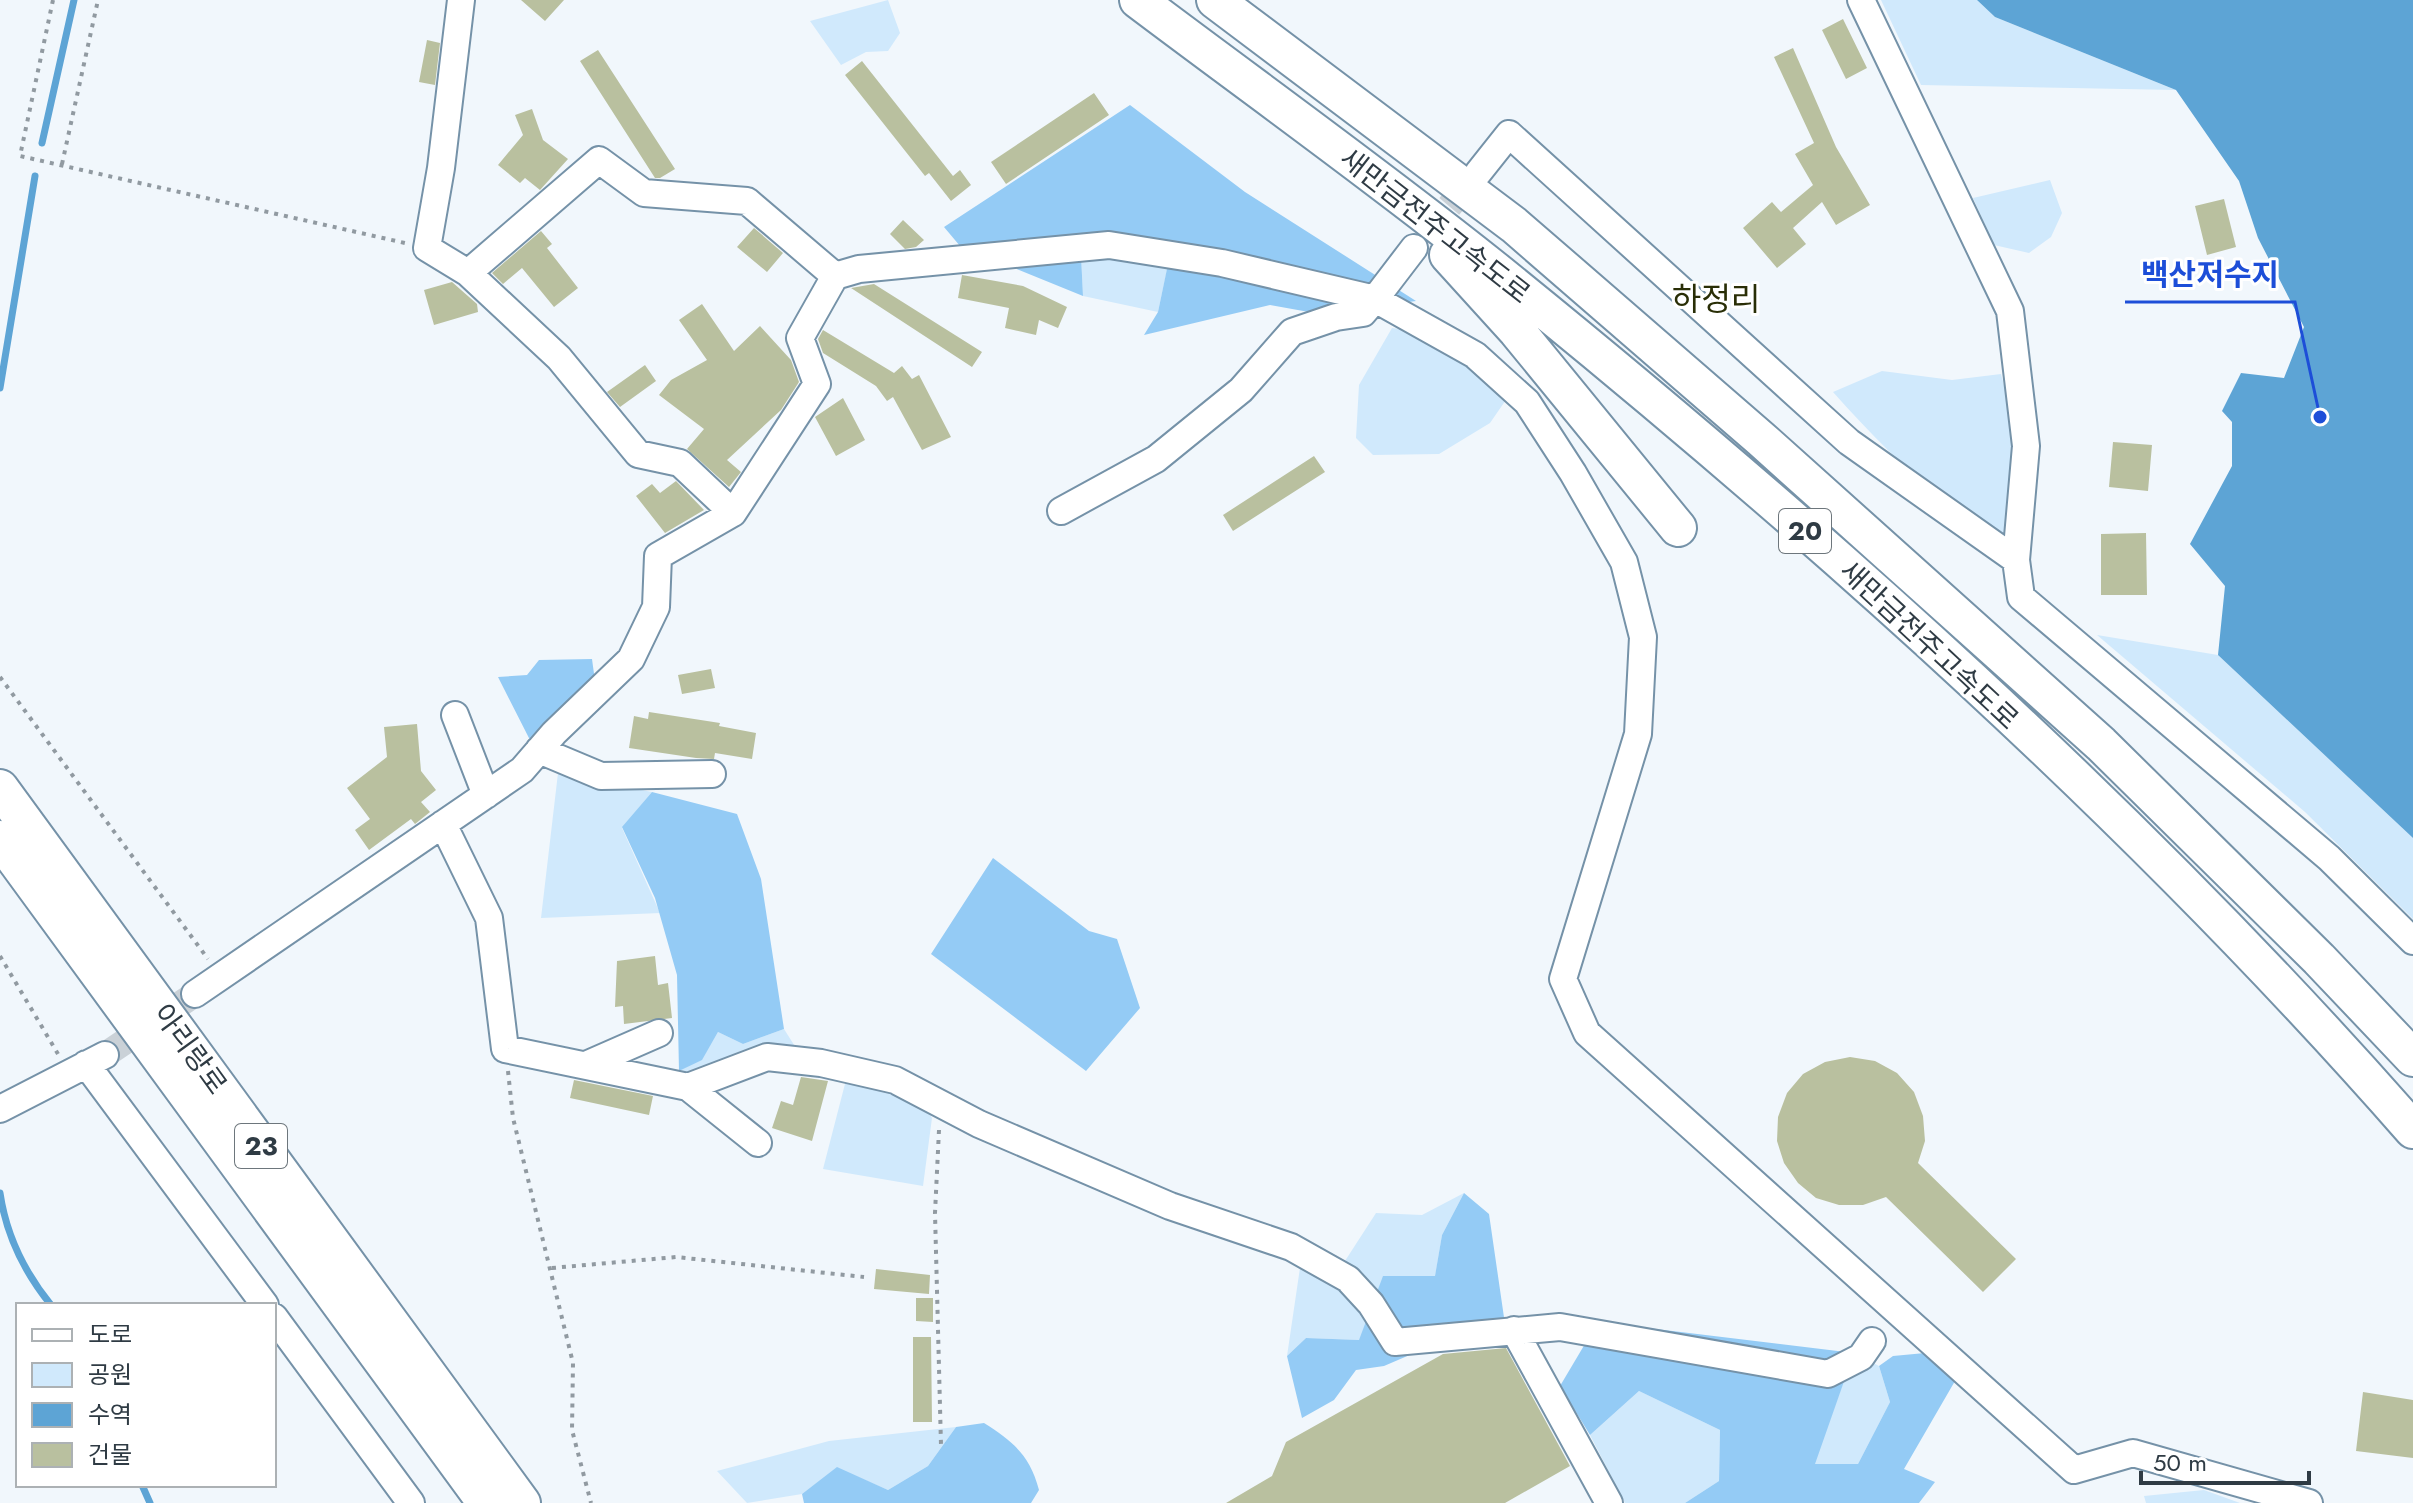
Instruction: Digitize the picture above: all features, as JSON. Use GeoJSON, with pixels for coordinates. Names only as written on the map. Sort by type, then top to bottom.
{"type":"FeatureCollection","features":[{"type":"Feature","properties":{"kind":"highway","name":"새만금전주고속도로"},"geometry":{"type":"LineString","coordinates":[[1138,0],[1490,266],[1737,469],[1986,695],[2262,966],[2413,1130]]}},
{"type":"Feature","properties":{"kind":"highway","name":"새만금전주고속도로"},"geometry":{"type":"LineString","coordinates":[[1215,0],[1514,225],[1773,449],[2111,753],[2319,959],[2413,1058]]}},
{"type":"Feature","properties":{"kind":"highway"},"geometry":{"type":"LineString","coordinates":[[1384,186],[1517,331],[1678,528]]}},
{"type":"Feature","properties":{"kind":"highway","name":"아리랑로"},"geometry":{"type":"LineString","coordinates":[[0,788],[522,1503]]}},
{"type":"Feature","properties":{"kind":"highway","name":"아리랑로"},"geometry":{"type":"LineString","coordinates":[[0,840],[486,1503]]}},
{"type":"Feature","properties":{"kind":"street"},"geometry":{"type":"LineString","coordinates":[[461,0],[441,168],[427,248],[468,273],[559,358],[638,454],[680,463],[733,513]]}},
{"type":"Feature","properties":{"kind":"street"},"geometry":{"type":"LineString","coordinates":[[1861,0],[2010,311],[2026,446],[2016,560],[2021,597],[2329,858],[2413,941]]}},
{"type":"Feature","properties":{"kind":"street"},"geometry":{"type":"LineString","coordinates":[[1478,173],[1509,134],[1849,442],[2016,560]]}},
{"type":"Feature","properties":{"kind":"street"},"geometry":{"type":"LineString","coordinates":[[468,273],[599,160],[644,193],[747,201],[835,276],[845,276],[859,269],[1109,245],[1222,263],[1375,299],[1475,355],[1527,402],[1573,473],[1624,562],[1643,637],[1638,734],[1563,979],[1587,1033],[2074,1470],[2133,1453],[2309,1503]]}},
{"type":"Feature","properties":{"kind":"street"},"geometry":{"type":"LineString","coordinates":[[1061,511],[1156,459],[1241,390],[1292,332],[1336,317],[1363,313],[1414,248]]}},
{"type":"Feature","properties":{"kind":"street"},"geometry":{"type":"LineString","coordinates":[[195,994],[522,770],[631,659],[656,607],[658,556],[733,513],[817,384],[800,338],[835,276]]}},
{"type":"Feature","properties":{"kind":"street"},"geometry":{"type":"LineString","coordinates":[[455,715],[486,795]]}},
{"type":"Feature","properties":{"kind":"street"},"geometry":{"type":"LineString","coordinates":[[539,750],[601,776],[712,774]]}},
{"type":"Feature","properties":{"kind":"street"},"geometry":{"type":"LineString","coordinates":[[443,824],[489,918],[505,1049],[688,1087],[758,1143]]}},
{"type":"Feature","properties":{"kind":"street"},"geometry":{"type":"LineString","coordinates":[[586,1065],[659,1033]]}},
{"type":"Feature","properties":{"kind":"street"},"geometry":{"type":"LineString","coordinates":[[688,1087],[767,1057],[821,1063],[895,1080],[1170,1206],[1291,1247],[1348,1279],[1371,1304],[1395,1342],[1560,1327],[1828,1374],[1861,1357],[1872,1341]]}},
{"type":"Feature","properties":{"kind":"street"},"geometry":{"type":"LineString","coordinates":[[0,1109],[87,1064],[264,1303]]}},
{"type":"Feature","properties":{"kind":"street"},"geometry":{"type":"LineString","coordinates":[[276,1320],[411,1503]]}},
{"type":"Feature","properties":{"kind":"street"},"geometry":{"type":"LineString","coordinates":[[1514,1330],[1609,1503]]}},
{"type":"Feature","properties":{"kind":"path"},"geometry":{"type":"LineString","coordinates":[[53,0],[20,156],[427,248]]}},
{"type":"Feature","properties":{"kind":"path"},"geometry":{"type":"LineString","coordinates":[[62,164],[98,0]]}},
{"type":"Feature","properties":{"kind":"path"},"geometry":{"type":"LineString","coordinates":[[0,677],[221,977]]}},
{"type":"Feature","properties":{"kind":"path"},"geometry":{"type":"LineString","coordinates":[[0,956],[87,1064]]}},
{"type":"Feature","properties":{"kind":"path"},"geometry":{"type":"LineString","coordinates":[[505,1049],[513,1118],[573,1363],[572,1430],[591,1503]]}},
{"type":"Feature","properties":{"kind":"path"},"geometry":{"type":"LineString","coordinates":[[940,1103],[935,1213],[941,1445]]}},
{"type":"Feature","properties":{"kind":"path"},"geometry":{"type":"LineString","coordinates":[[552,1268],[676,1257],[864,1277]]}},
{"type":"Feature","properties":{"kind":"green space"},"geometry":{"type":"Polygon","coordinates":[[[888,0],[900,33],[888,51],[866,52],[841,65],[810,21],[888,0]]]}},
{"type":"Feature","properties":{"kind":"green space"},"geometry":{"type":"Polygon","coordinates":[[[1881,0],[1977,0],[1995,17],[2176,90],[1921,85],[1881,0]]]}},
{"type":"Feature","properties":{"kind":"green space"},"geometry":{"type":"Polygon","coordinates":[[[2050,180],[2062,213],[2051,237],[2029,253],[1994,245],[1973,198],[2050,180]]]}},
{"type":"Feature","properties":{"kind":"green space"},"geometry":{"type":"Polygon","coordinates":[[[1081,254],[1168,265],[1158,312],[1083,296],[1081,254]]]}},
{"type":"Feature","properties":{"kind":"green space"},"geometry":{"type":"Polygon","coordinates":[[[1392,328],[1424,336],[1440,344],[1470,362],[1510,394],[1490,423],[1439,454],[1373,455],[1356,438],[1359,385],[1392,328]]]}},
{"type":"Feature","properties":{"kind":"green space"},"geometry":{"type":"Polygon","coordinates":[[[1882,371],[1952,380],[2001,374],[2018,437],[2006,549],[1915,476],[1833,392],[1882,371]]]}},
{"type":"Feature","properties":{"kind":"green space"},"geometry":{"type":"Polygon","coordinates":[[[2097,635],[2218,655],[2413,838],[2413,919],[2305,812],[2097,635]]]}},
{"type":"Feature","properties":{"kind":"green space"},"geometry":{"type":"Polygon","coordinates":[[[558,773],[652,792],[622,828],[660,913],[541,918],[558,773]]]}},
{"type":"Feature","properties":{"kind":"green space"},"geometry":{"type":"Polygon","coordinates":[[[784,1029],[796,1048],[689,1078],[679,1071],[702,1059],[718,1032],[743,1044],[784,1029]]]}},
{"type":"Feature","properties":{"kind":"green space"},"geometry":{"type":"Polygon","coordinates":[[[846,1080],[922,1101],[932,1118],[923,1186],[823,1169],[846,1080]]]}},
{"type":"Feature","properties":{"kind":"green space"},"geometry":{"type":"Polygon","coordinates":[[[1464,1193],[1442,1235],[1435,1277],[1359,1340],[1306,1338],[1287,1356],[1301,1261],[1343,1264],[1376,1213],[1422,1215],[1464,1193]]]}},
{"type":"Feature","properties":{"kind":"green space"},"geometry":{"type":"Polygon","coordinates":[[[1854,1353],[1879,1366],[1890,1402],[1858,1464],[1814,1464],[1854,1353]]]}},
{"type":"Feature","properties":{"kind":"green space"},"geometry":{"type":"Polygon","coordinates":[[[1639,1391],[1720,1430],[1719,1481],[1685,1503],[1625,1503],[1590,1435],[1639,1391]]]}},
{"type":"Feature","properties":{"kind":"green space"},"geometry":{"type":"Polygon","coordinates":[[[956,1427],[928,1466],[888,1490],[837,1468],[802,1494],[747,1503],[717,1471],[829,1441],[956,1427]]]}},
{"type":"Feature","properties":{"kind":"green space"},"geometry":{"type":"Polygon","coordinates":[[[2204,1490],[2240,1503],[2146,1503],[2144,1496],[2204,1490]]]}},
{"type":"Feature","properties":{"kind":"shaded area"},"geometry":{"type":"Polygon","coordinates":[[[1130,105],[1245,192],[1416,301],[1320,314],[1270,305],[1144,335],[1158,312],[1168,264],[1081,255],[1083,296],[960,246],[944,227],[1130,105]]]}},
{"type":"Feature","properties":{"kind":"shaded area"},"geometry":{"type":"Polygon","coordinates":[[[592,659],[595,681],[531,742],[498,677],[527,675],[539,660],[592,659]]]}},
{"type":"Feature","properties":{"kind":"shaded area"},"geometry":{"type":"Polygon","coordinates":[[[652,792],[737,814],[761,879],[784,1029],[743,1044],[718,1032],[702,1060],[679,1071],[677,975],[655,898],[622,827],[652,792]]]}},
{"type":"Feature","properties":{"kind":"shaded area"},"geometry":{"type":"Polygon","coordinates":[[[993,858],[1089,931],[1117,939],[1140,1008],[1086,1071],[931,954],[993,858]]]}},
{"type":"Feature","properties":{"kind":"shaded area"},"geometry":{"type":"Polygon","coordinates":[[[1464,1193],[1489,1214],[1507,1338],[1426,1348],[1384,1366],[1356,1370],[1334,1400],[1302,1418],[1287,1356],[1306,1338],[1359,1340],[1383,1276],[1435,1276],[1442,1235],[1464,1193]]]}},
{"type":"Feature","properties":{"kind":"shaded area"},"geometry":{"type":"Polygon","coordinates":[[[1598,1322],[1854,1353],[1815,1464],[1858,1464],[1890,1402],[1879,1366],[1893,1356],[1925,1353],[1955,1381],[1904,1469],[1935,1482],[1919,1503],[1685,1503],[1719,1481],[1720,1430],[1639,1391],[1590,1435],[1560,1386],[1598,1322]]]}},
{"type":"Feature","properties":{"kind":"shaded area"},"geometry":{"type":"Polygon","coordinates":[[[984,1423],[1026,1459],[1039,1490],[1031,1503],[804,1503],[802,1494],[837,1467],[888,1490],[928,1466],[956,1427],[984,1423]]]}},
{"type":"Feature","properties":{"kind":"water"},"geometry":{"type":"Polygon","coordinates":[[[1977,0],[2413,0],[2413,838],[2218,655],[2225,586],[2190,544],[2232,466],[2232,422],[2222,411],[2241,373],[2284,378],[2304,327],[2258,238],[2239,181],[2176,90],[1995,17],[1977,0]]]}},
{"type":"Feature","properties":{"kind":"building"},"geometry":{"type":"Polygon","coordinates":[[[521,0],[564,0],[545,21],[521,0]]]}},
{"type":"Feature","properties":{"kind":"building"},"geometry":{"type":"Polygon","coordinates":[[[1843,19],[1867,68],[1846,79],[1822,30],[1843,19]]]}},
{"type":"Feature","properties":{"kind":"building"},"geometry":{"type":"Polygon","coordinates":[[[427,40],[440,43],[435,85],[419,82],[427,40]]]}},
{"type":"Feature","properties":{"kind":"building"},"geometry":{"type":"Polygon","coordinates":[[[1793,48],[1836,147],[1870,205],[1836,225],[1822,202],[1793,228],[1806,244],[1777,268],[1743,228],[1772,202],[1781,212],[1813,185],[1795,154],[1814,143],[1774,57],[1793,48]]]}},
{"type":"Feature","properties":{"kind":"building"},"geometry":{"type":"Polygon","coordinates":[[[598,50],[675,169],[660,178],[655,178],[580,61],[598,50]]]}},
{"type":"Feature","properties":{"kind":"building"},"geometry":{"type":"Polygon","coordinates":[[[862,61],[953,176],[960,170],[971,185],[951,201],[929,173],[925,176],[845,75],[862,61]]]}},
{"type":"Feature","properties":{"kind":"building"},"geometry":{"type":"Polygon","coordinates":[[[1094,93],[1109,115],[1006,184],[991,162],[1094,93]]]}},
{"type":"Feature","properties":{"kind":"building"},"geometry":{"type":"Polygon","coordinates":[[[532,109],[543,140],[568,159],[540,190],[525,178],[520,183],[498,165],[523,135],[515,115],[532,109]]]}},
{"type":"Feature","properties":{"kind":"building"},"geometry":{"type":"Polygon","coordinates":[[[2224,199],[2236,247],[2207,255],[2195,206],[2224,199]]]}},
{"type":"Feature","properties":{"kind":"building"},"geometry":{"type":"Polygon","coordinates":[[[903,220],[924,240],[916,247],[905,249],[890,234],[903,220]]]}},
{"type":"Feature","properties":{"kind":"building"},"geometry":{"type":"Polygon","coordinates":[[[754,228],[783,253],[767,272],[737,247],[754,228]]]}},
{"type":"Feature","properties":{"kind":"building"},"geometry":{"type":"Polygon","coordinates":[[[541,231],[552,244],[547,248],[578,288],[554,307],[522,268],[503,284],[492,273],[541,231]]]}},
{"type":"Feature","properties":{"kind":"building"},"geometry":{"type":"Polygon","coordinates":[[[962,275],[1023,286],[1067,307],[1058,328],[1039,320],[1036,335],[1005,328],[1009,308],[958,298],[962,275]]]}},
{"type":"Feature","properties":{"kind":"building"},"geometry":{"type":"Polygon","coordinates":[[[452,282],[477,304],[478,312],[434,325],[424,290],[452,282]]]}},
{"type":"Feature","properties":{"kind":"building"},"geometry":{"type":"Polygon","coordinates":[[[874,284],[982,352],[972,367],[851,288],[874,284]]]}},
{"type":"Feature","properties":{"kind":"building"},"geometry":{"type":"Polygon","coordinates":[[[702,304],[734,351],[760,326],[791,360],[799,382],[781,410],[727,460],[741,472],[729,487],[687,449],[704,429],[659,395],[671,380],[707,360],[679,320],[702,304]]]}},
{"type":"Feature","properties":{"kind":"building"},"geometry":{"type":"Polygon","coordinates":[[[823,330],[894,373],[902,366],[912,379],[919,375],[951,437],[922,450],[893,397],[887,401],[876,386],[823,353],[818,339],[823,330]]]}},
{"type":"Feature","properties":{"kind":"building"},"geometry":{"type":"Polygon","coordinates":[[[645,365],[656,381],[620,407],[607,392],[645,365]]]}},
{"type":"Feature","properties":{"kind":"building"},"geometry":{"type":"Polygon","coordinates":[[[843,398],[865,440],[836,456],[815,417],[843,398]]]}},
{"type":"Feature","properties":{"kind":"building"},"geometry":{"type":"Polygon","coordinates":[[[2113,442],[2152,445],[2148,491],[2109,487],[2113,442]]]}},
{"type":"Feature","properties":{"kind":"building"},"geometry":{"type":"Polygon","coordinates":[[[1314,456],[1325,472],[1233,531],[1223,515],[1314,456]]]}},
{"type":"Feature","properties":{"kind":"building"},"geometry":{"type":"Polygon","coordinates":[[[676,481],[704,510],[665,533],[636,496],[652,484],[660,493],[676,481]]]}},
{"type":"Feature","properties":{"kind":"building"},"geometry":{"type":"Polygon","coordinates":[[[2146,533],[2147,595],[2101,595],[2101,534],[2146,533]]]}},
{"type":"Feature","properties":{"kind":"building"},"geometry":{"type":"Polygon","coordinates":[[[711,669],[715,688],[682,694],[678,675],[711,669]]]}},
{"type":"Feature","properties":{"kind":"building"},"geometry":{"type":"Polygon","coordinates":[[[649,712],[720,723],[719,726],[756,733],[752,759],[715,753],[714,759],[696,758],[629,748],[634,716],[648,719],[649,712]]]}},
{"type":"Feature","properties":{"kind":"building"},"geometry":{"type":"Polygon","coordinates":[[[417,724],[421,771],[436,790],[421,802],[430,812],[415,824],[411,819],[369,850],[355,830],[370,819],[347,788],[387,757],[384,727],[417,724]]]}},
{"type":"Feature","properties":{"kind":"building"},"geometry":{"type":"Polygon","coordinates":[[[655,956],[658,985],[668,983],[672,1018],[624,1024],[623,1006],[615,1007],[617,961],[655,956]]]}},
{"type":"Feature","properties":{"kind":"building"},"geometry":{"type":"Polygon","coordinates":[[[1850,1057],[1875,1061],[1897,1073],[1914,1092],[1923,1116],[1925,1141],[1918,1163],[2016,1259],[1983,1292],[1886,1197],[1863,1205],[1839,1205],[1816,1198],[1798,1183],[1784,1163],[1777,1141],[1778,1117],[1787,1093],[1803,1074],[1825,1062],[1850,1057]]]}},
{"type":"Feature","properties":{"kind":"building"},"geometry":{"type":"Polygon","coordinates":[[[801,1077],[828,1081],[812,1141],[772,1128],[781,1101],[793,1105],[801,1077]]]}},
{"type":"Feature","properties":{"kind":"building"},"geometry":{"type":"Polygon","coordinates":[[[574,1080],[653,1096],[649,1115],[570,1098],[574,1080]]]}},
{"type":"Feature","properties":{"kind":"building"},"geometry":{"type":"Polygon","coordinates":[[[876,1269],[930,1275],[929,1294],[874,1289],[876,1269]]]}},
{"type":"Feature","properties":{"kind":"building"},"geometry":{"type":"Polygon","coordinates":[[[916,1298],[933,1298],[933,1322],[916,1321],[916,1298]]]}},
{"type":"Feature","properties":{"kind":"building"},"geometry":{"type":"Polygon","coordinates":[[[913,1337],[931,1337],[932,1422],[913,1422],[913,1337]]]}},
{"type":"Feature","properties":{"kind":"building"},"geometry":{"type":"Polygon","coordinates":[[[1506,1348],[1570,1466],[1505,1503],[1226,1503],[1272,1476],[1286,1442],[1443,1354],[1506,1348]]]}},
{"type":"Feature","properties":{"kind":"building"},"geometry":{"type":"Polygon","coordinates":[[[2363,1392],[2413,1400],[2413,1458],[2356,1451],[2363,1392]]]}},
{"type":"Feature","properties":{"kind":"waterway"},"geometry":{"type":"LineString","coordinates":[[42,143],[74,0]]}},
{"type":"Feature","properties":{"kind":"waterway"},"geometry":{"type":"LineString","coordinates":[[0,388],[35,176]]}},
{"type":"Feature","properties":{"kind":"waterway"},"geometry":{"type":"LineString","coordinates":[[0,1193],[18,1252],[50,1303]]}},
{"type":"Feature","properties":{"kind":"waterway"},"geometry":{"type":"LineString","coordinates":[[143,1487],[150,1503]]}},
{"type":"Feature","properties":{"kind":"tunnel"},"geometry":{"type":"LineString","coordinates":[[1424,236],[1476,175]]}},
{"type":"Feature","properties":{"kind":"tunnel"},"geometry":{"type":"LineString","coordinates":[[105,1055],[195,994]]}},
{"type":"Feature","properties":{"kind":"place","name":"백산저수지"},"geometry":{"type":"Point","coordinates":[2320,417]}},
{"type":"Feature","properties":{"kind":"district","name":"하정리"},"geometry":{"type":"Point","coordinates":[1716,299]}}]}
